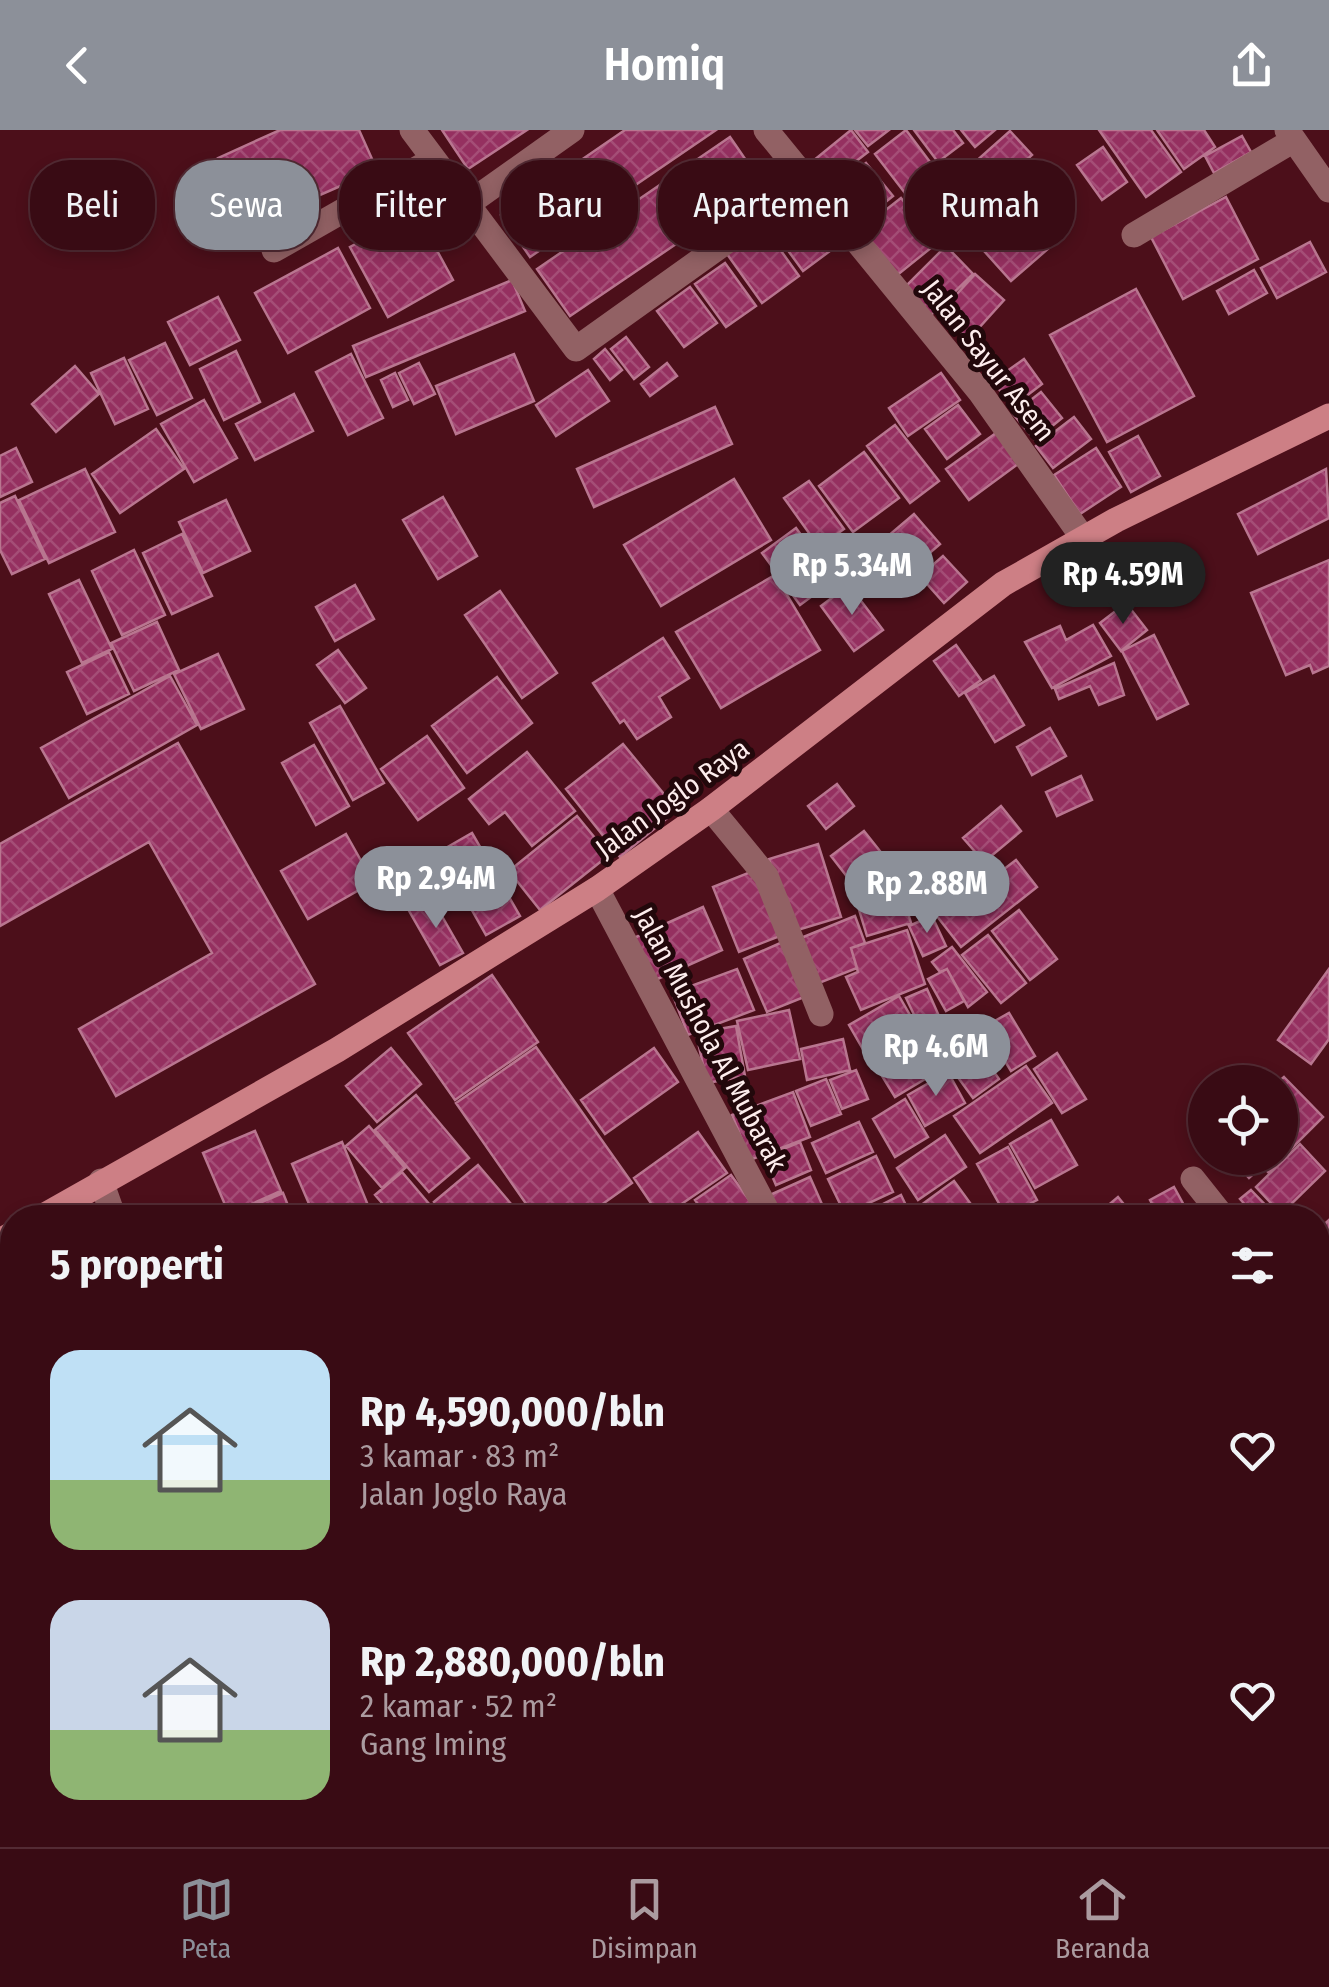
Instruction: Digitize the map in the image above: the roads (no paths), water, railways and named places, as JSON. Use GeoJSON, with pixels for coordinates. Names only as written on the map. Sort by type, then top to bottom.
{"type":"FeatureCollection","features":[{"type":"Feature","properties":{"kind":"main road","name":"Jalan Joglo Raya"},"geometry":{"type":"LineString","coordinates":[[61,1205],[337,1050],[597,889],[712,809],[1003,584],[1083,538],[1329,416]]}},
{"type":"Feature","properties":{"kind":"street"},"geometry":{"type":"LineString","coordinates":[[412,130],[432,160]]}},
{"type":"Feature","properties":{"kind":"street"},"geometry":{"type":"LineString","coordinates":[[481,195],[572,130]]}},
{"type":"Feature","properties":{"kind":"street","name":"Jalan Sayur Asem"},"geometry":{"type":"LineString","coordinates":[[766,130],[788,160]]}},
{"type":"Feature","properties":{"kind":"street"},"geometry":{"type":"LineString","coordinates":[[1134,236],[1291,135],[1329,190]]}},
{"type":"Feature","properties":{"kind":"street"},"geometry":{"type":"LineString","coordinates":[[481,227],[576,349],[714,250]]}},
{"type":"Feature","properties":{"kind":"street","name":"Jalan Sayur Asem"},"geometry":{"type":"LineString","coordinates":[[861,250],[980,392],[1083,538]]}},
{"type":"Feature","properties":{"kind":"street"},"geometry":{"type":"LineString","coordinates":[[712,809],[766,876],[821,1014]]}},
{"type":"Feature","properties":{"kind":"street","name":"Jalan Mushola Al Mubarak"},"geometry":{"type":"LineString","coordinates":[[597,889],[764,1205]]}},
{"type":"Feature","properties":{"kind":"street"},"geometry":{"type":"LineString","coordinates":[[1193,1180],[1213,1205]]}},
{"type":"Feature","properties":{"kind":"street"},"geometry":{"type":"LineString","coordinates":[[101,1181],[109,1205]]}}]}
